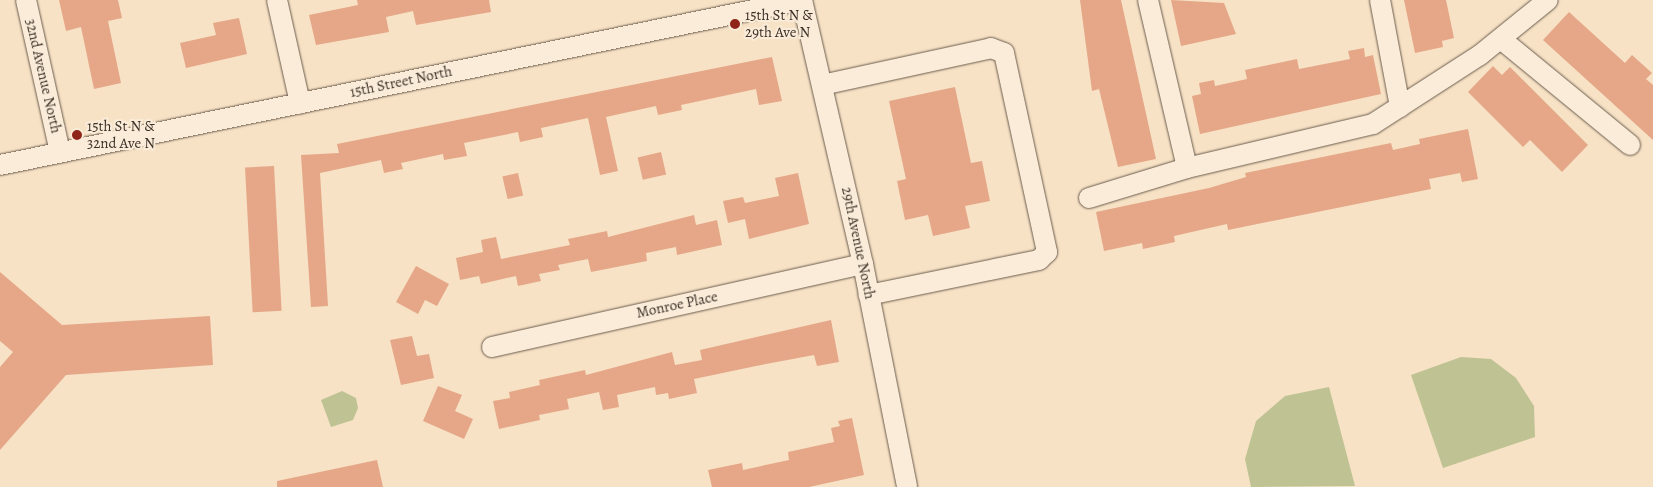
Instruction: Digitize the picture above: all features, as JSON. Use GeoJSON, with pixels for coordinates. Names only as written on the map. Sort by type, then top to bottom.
{"type":"FeatureCollection","features":[{"type":"Feature","properties":{"kind":"street","name":"32nd Avenue North"},"geometry":{"type":"LineString","coordinates":[[26,0],[60,152]]}},
{"type":"Feature","properties":{"kind":"street"},"geometry":{"type":"LineString","coordinates":[[277,0],[300,103]]}},
{"type":"Feature","properties":{"kind":"street","name":"15th Street North"},"geometry":{"type":"LineString","coordinates":[[0,164],[802,0]]}},
{"type":"Feature","properties":{"kind":"street","name":"29th Avenue North"},"geometry":{"type":"LineString","coordinates":[[802,0],[863,264],[907,487]]}},
{"type":"Feature","properties":{"kind":"street"},"geometry":{"type":"LineString","coordinates":[[1148,0],[1187,168]]}},
{"type":"Feature","properties":{"kind":"street"},"geometry":{"type":"LineString","coordinates":[[1380,0],[1400,107]]}},
{"type":"Feature","properties":{"kind":"street"},"geometry":{"type":"LineString","coordinates":[[1089,198],[1187,168],[1373,124],[1501,39],[1548,0]]}},
{"type":"Feature","properties":{"kind":"street"},"geometry":{"type":"LineString","coordinates":[[1501,39],[1630,145]]}},
{"type":"Feature","properties":{"kind":"street"},"geometry":{"type":"LineString","coordinates":[[822,85],[991,48],[1004,53],[1046,252],[1039,260],[869,295]]}},
{"type":"Feature","properties":{"kind":"street","name":"Monroe Place"},"geometry":{"type":"LineString","coordinates":[[492,347],[863,264]]}},
{"type":"Feature","properties":{"kind":"green space"},"geometry":{"type":"Polygon","coordinates":[[[1461,357],[1491,359],[1516,378],[1534,406],[1535,437],[1443,468],[1411,375],[1461,357]]]}},
{"type":"Feature","properties":{"kind":"green space"},"geometry":{"type":"Polygon","coordinates":[[[1329,387],[1355,486],[1251,487],[1245,459],[1256,421],[1285,396],[1329,387]]]}},
{"type":"Feature","properties":{"kind":"green space"},"geometry":{"type":"Polygon","coordinates":[[[342,391],[356,398],[358,408],[353,420],[331,427],[321,400],[342,391]]]}},
{"type":"Feature","properties":{"kind":"building"},"geometry":{"type":"Polygon","coordinates":[[[59,0],[118,0],[122,18],[108,21],[121,83],[94,89],[81,27],[66,31],[59,0]]]}},
{"type":"Feature","properties":{"kind":"building"},"geometry":{"type":"Polygon","coordinates":[[[357,0],[489,0],[491,12],[416,25],[413,11],[386,17],[389,32],[316,45],[309,15],[358,5],[357,0]]]}},
{"type":"Feature","properties":{"kind":"building"},"geometry":{"type":"Polygon","coordinates":[[[1080,0],[1121,0],[1156,159],[1118,167],[1099,89],[1092,91],[1080,0]]]}},
{"type":"Feature","properties":{"kind":"building"},"geometry":{"type":"Polygon","coordinates":[[[1171,0],[1224,3],[1236,34],[1181,46],[1171,0]]]}},
{"type":"Feature","properties":{"kind":"building"},"geometry":{"type":"Polygon","coordinates":[[[1404,0],[1446,0],[1454,38],[1442,41],[1443,47],[1415,53],[1404,0]]]}},
{"type":"Feature","properties":{"kind":"building"},"geometry":{"type":"Polygon","coordinates":[[[1569,12],[1625,63],[1632,55],[1652,73],[1646,79],[1653,85],[1653,140],[1543,40],[1569,12]]]}},
{"type":"Feature","properties":{"kind":"building"},"geometry":{"type":"Polygon","coordinates":[[[239,18],[247,54],[186,68],[180,43],[216,35],[213,23],[239,18]]]}},
{"type":"Feature","properties":{"kind":"building"},"geometry":{"type":"Polygon","coordinates":[[[1364,48],[1365,57],[1373,55],[1381,94],[1200,134],[1192,96],[1201,94],[1199,83],[1214,80],[1215,86],[1247,79],[1245,70],[1297,59],[1299,69],[1350,59],[1348,51],[1364,48]]]}},
{"type":"Feature","properties":{"kind":"building"},"geometry":{"type":"Polygon","coordinates":[[[772,57],[782,101],[759,105],[756,89],[681,105],[682,110],[658,115],[656,106],[606,117],[618,171],[600,175],[588,118],[541,128],[543,137],[520,142],[518,132],[464,143],[467,156],[444,160],[443,154],[401,163],[403,169],[384,173],[381,160],[320,173],[328,306],[311,307],[301,155],[339,153],[337,144],[772,57]]]}},
{"type":"Feature","properties":{"kind":"building"},"geometry":{"type":"Polygon","coordinates":[[[1493,66],[1502,75],[1510,67],[1588,145],[1562,172],[1530,140],[1523,147],[1468,92],[1493,66]]]}},
{"type":"Feature","properties":{"kind":"building"},"geometry":{"type":"Polygon","coordinates":[[[955,87],[971,163],[982,161],[990,201],[965,206],[970,228],[933,236],[928,215],[905,220],[897,181],[906,179],[889,101],[955,87]]]}},
{"type":"Feature","properties":{"kind":"building"},"geometry":{"type":"Polygon","coordinates":[[[1468,129],[1478,179],[1462,182],[1460,173],[1429,179],[1431,189],[1228,230],[1227,224],[1174,236],[1175,242],[1143,249],[1142,243],[1104,251],[1096,212],[1209,188],[1246,177],[1245,173],[1391,143],[1393,150],[1420,144],[1419,139],[1468,129]]]}},
{"type":"Feature","properties":{"kind":"building"},"geometry":{"type":"Polygon","coordinates":[[[661,152],[666,174],[643,180],[638,157],[661,152]]]}},
{"type":"Feature","properties":{"kind":"building"},"geometry":{"type":"Polygon","coordinates":[[[274,166],[282,311],[253,312],[245,168],[274,166]]]}},
{"type":"Feature","properties":{"kind":"building"},"geometry":{"type":"Polygon","coordinates":[[[518,173],[523,195],[508,199],[502,177],[518,173]]]}},
{"type":"Feature","properties":{"kind":"building"},"geometry":{"type":"Polygon","coordinates":[[[798,173],[809,224],[749,239],[745,219],[728,223],[723,201],[743,197],[745,203],[779,196],[775,178],[798,173]]]}},
{"type":"Feature","properties":{"kind":"building"},"geometry":{"type":"Polygon","coordinates":[[[694,215],[696,225],[717,220],[722,245],[677,255],[676,247],[646,253],[647,261],[591,272],[588,259],[558,265],[560,270],[539,274],[541,281],[518,286],[516,276],[481,284],[479,276],[460,280],[456,258],[483,252],[481,240],[496,237],[501,259],[570,245],[568,239],[607,231],[608,237],[694,215]]]}},
{"type":"Feature","properties":{"kind":"building"},"geometry":{"type":"Polygon","coordinates":[[[416,266],[449,284],[437,306],[425,300],[418,314],[396,302],[416,266]]]}},
{"type":"Feature","properties":{"kind":"building"},"geometry":{"type":"Polygon","coordinates":[[[0,272],[62,325],[210,316],[213,365],[66,375],[0,450],[0,367],[13,352],[0,341],[0,272]]]}},
{"type":"Feature","properties":{"kind":"building"},"geometry":{"type":"Polygon","coordinates":[[[831,320],[839,362],[817,366],[814,355],[756,366],[694,379],[697,393],[669,399],[668,393],[656,395],[655,387],[617,395],[619,407],[603,410],[599,392],[567,399],[569,409],[539,415],[540,420],[499,429],[493,401],[510,398],[509,392],[540,385],[539,380],[585,370],[586,375],[672,352],[675,365],[702,360],[700,350],[831,320]]]}},
{"type":"Feature","properties":{"kind":"building"},"geometry":{"type":"Polygon","coordinates":[[[412,336],[417,356],[429,354],[434,378],[401,385],[390,340],[412,336]]]}},
{"type":"Feature","properties":{"kind":"building"},"geometry":{"type":"Polygon","coordinates":[[[438,386],[462,395],[455,411],[473,419],[464,439],[423,421],[438,386]]]}},
{"type":"Feature","properties":{"kind":"building"},"geometry":{"type":"Polygon","coordinates":[[[852,418],[864,475],[809,487],[712,487],[708,470],[742,463],[743,470],[789,460],[788,452],[834,442],[831,428],[840,426],[838,421],[852,418]]]}},
{"type":"Feature","properties":{"kind":"building"},"geometry":{"type":"Polygon","coordinates":[[[377,460],[383,487],[277,487],[277,481],[377,460]]]}},
{"type":"Feature","properties":{"kind":"place","name":"15th St N & 29th Ave N"},"geometry":{"type":"Point","coordinates":[735,24]}},
{"type":"Feature","properties":{"kind":"place","name":"15th St N & 32nd Ave N"},"geometry":{"type":"Point","coordinates":[77,135]}}]}
